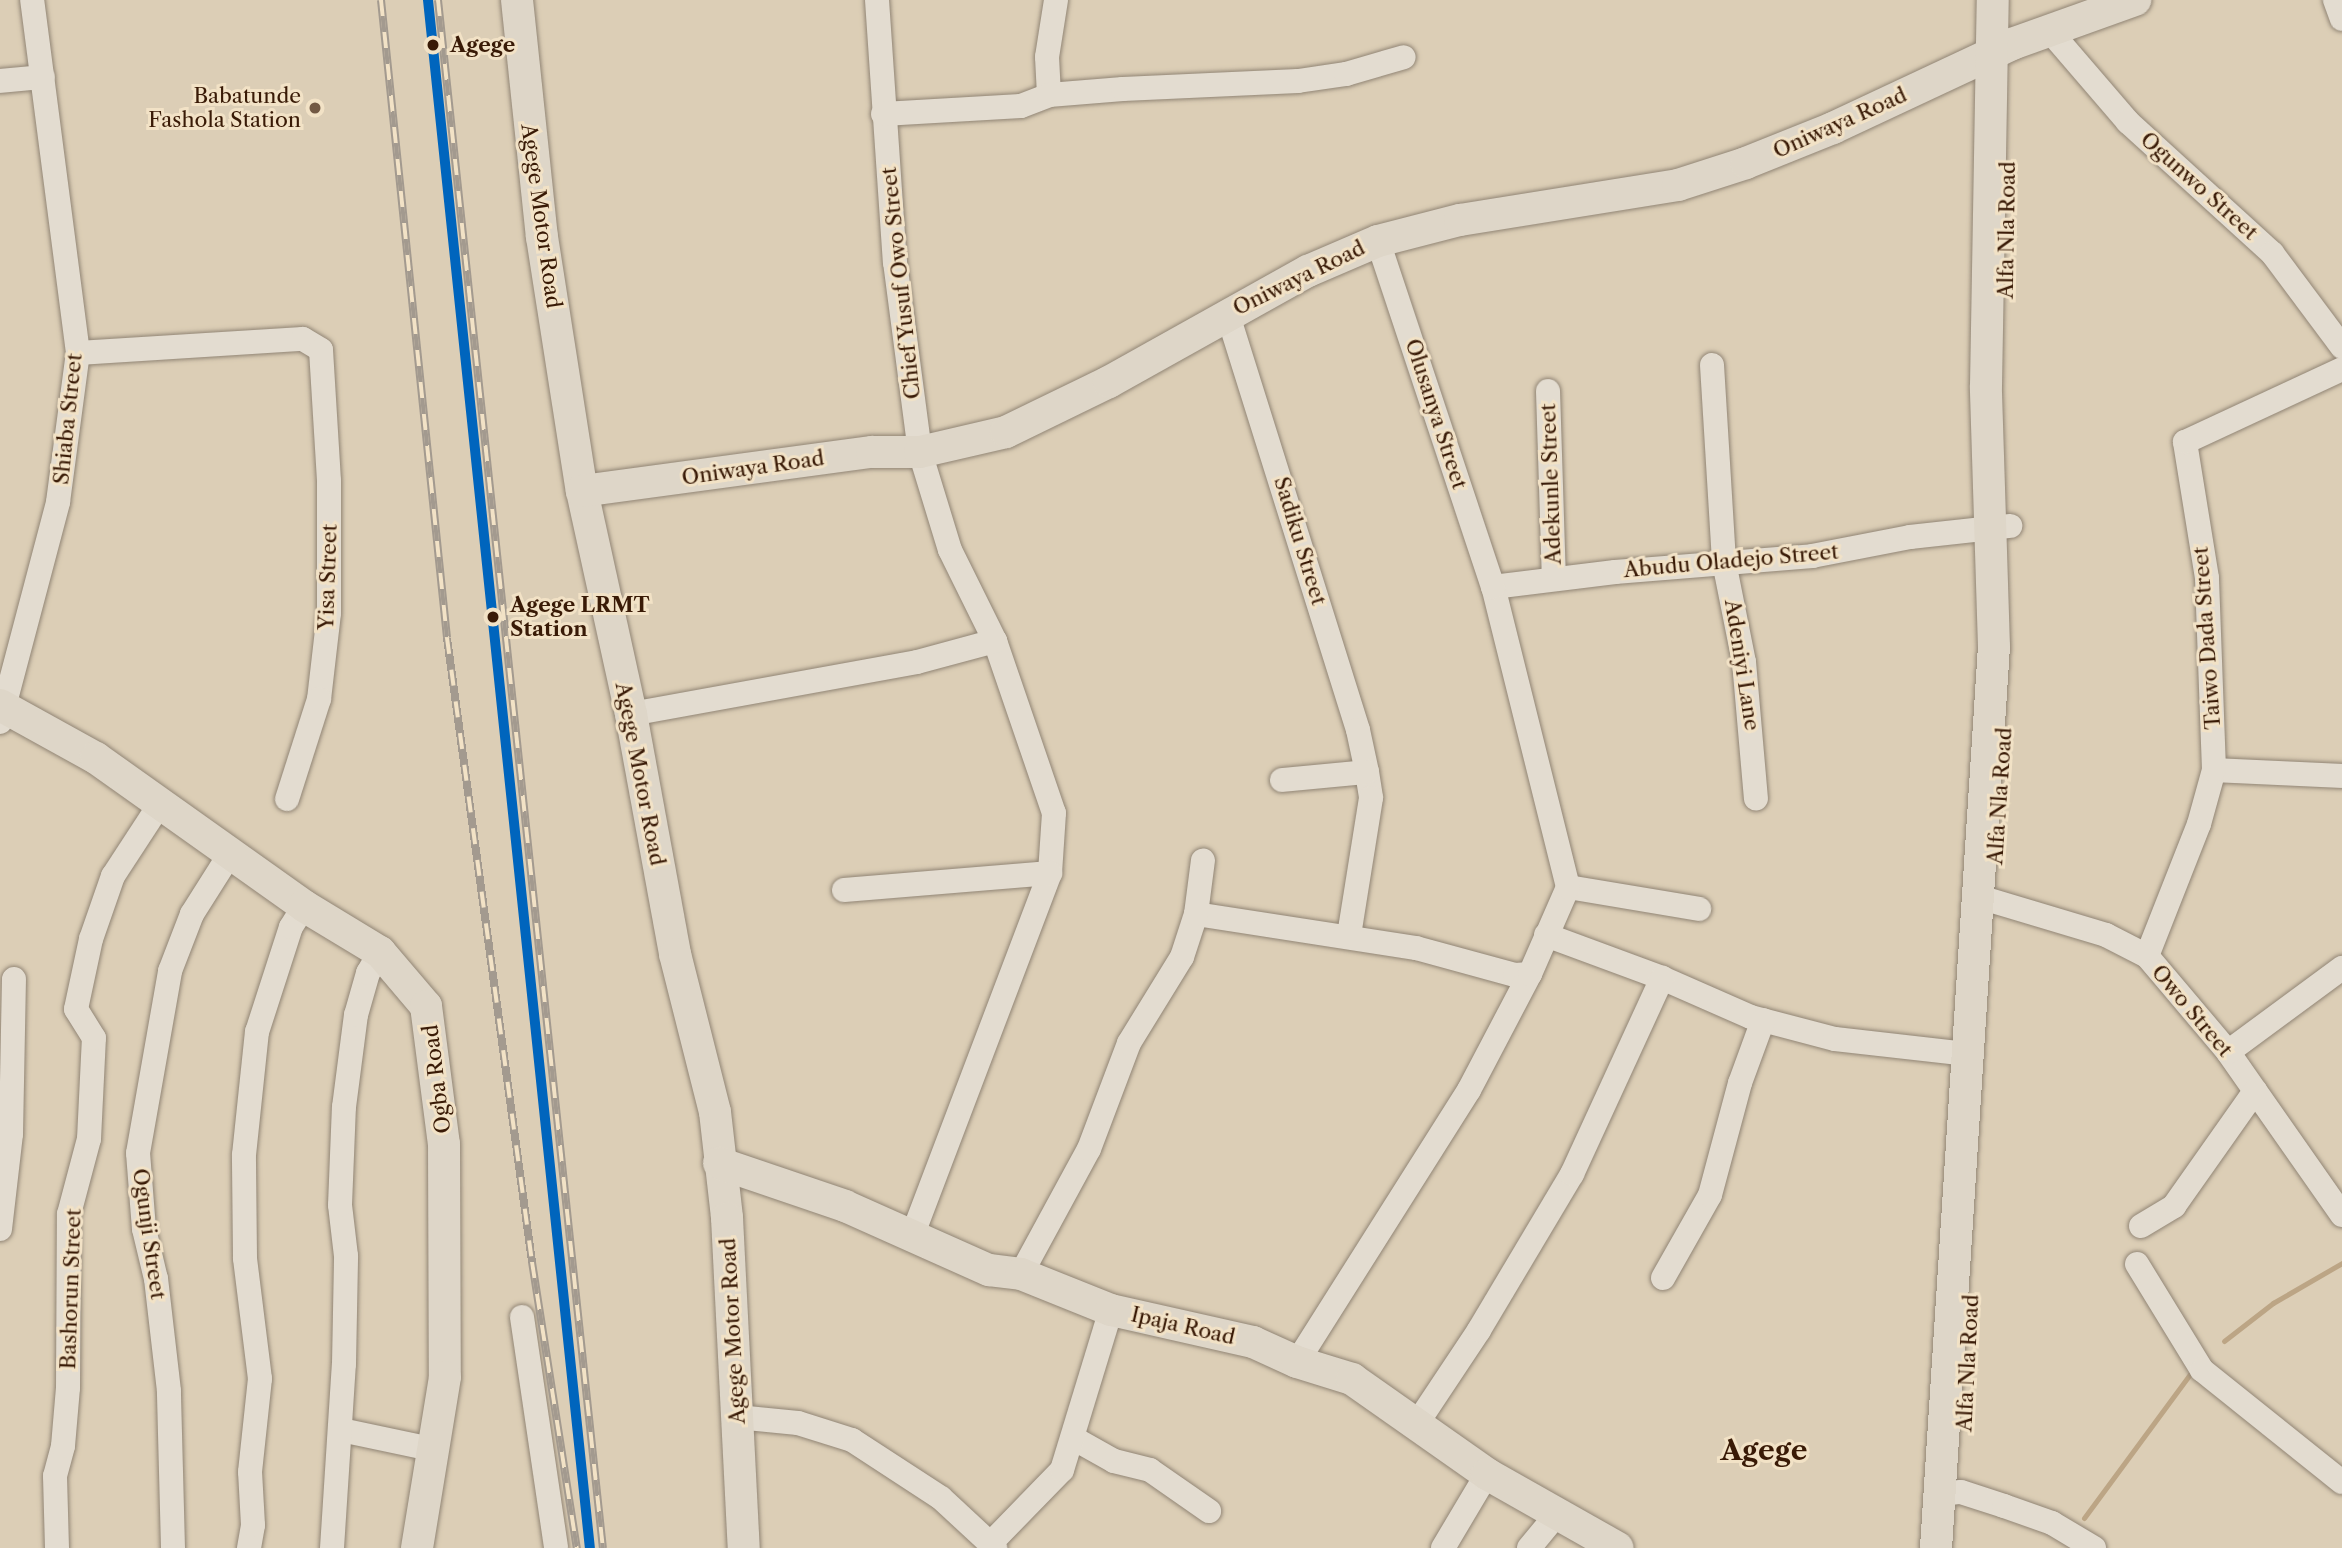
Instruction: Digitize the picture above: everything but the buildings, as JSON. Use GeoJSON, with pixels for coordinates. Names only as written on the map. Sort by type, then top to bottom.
{"type":"FeatureCollection","features":[{"type":"Feature","properties":{"kind":"main road","name":"Agege Motor Road"},"geometry":{"type":"LineString","coordinates":[[517,0],[542,237],[582,491],[631,715],[675,954],[715,1112],[727,1218],[744,1548]]}},
{"type":"Feature","properties":{"kind":"main road"},"geometry":{"type":"LineString","coordinates":[[1993,0],[2002,49]]}},
{"type":"Feature","properties":{"kind":"main road"},"geometry":{"type":"LineString","coordinates":[[2002,49],[2012,0]]}},
{"type":"Feature","properties":{"kind":"main road","name":"Oniwaya Road"},"geometry":{"type":"LineString","coordinates":[[582,491],[872,452],[920,452],[1041,419],[1227,313],[1378,241],[1460,220],[1678,185],[1833,128],[2002,49],[2135,0]]}},
{"type":"Feature","properties":{"kind":"main road","name":"Alfa Nla Road"},"geometry":{"type":"LineString","coordinates":[[1936,1548],[1951,1493],[1985,898],[1994,647],[2002,526],[2002,49]]}},
{"type":"Feature","properties":{"kind":"main road","name":"Ogba Road"},"geometry":{"type":"LineString","coordinates":[[2,712],[96,758],[304,906],[380,952],[426,1006],[432,1024],[444,1144],[445,1377],[436,1450],[417,1548]]}},
{"type":"Feature","properties":{"kind":"main road","name":"Alfa Nla Road"},"geometry":{"type":"LineString","coordinates":[[1955,1548],[1951,1493],[1966,1054],[1985,898]]}},
{"type":"Feature","properties":{"kind":"main road","name":"Ipaja Road"},"geometry":{"type":"LineString","coordinates":[[719,1163],[845,1206],[989,1270],[1021,1274],[1111,1310],[1253,1342],[1297,1362],[1352,1380],[1487,1474],[1618,1548]]}},
{"type":"Feature","properties":{"kind":"street","name":"Shiaba Street"},"geometry":{"type":"LineString","coordinates":[[2,712],[58,502],[78,353],[32,0]]}},
{"type":"Feature","properties":{"kind":"street","name":"Chief Yusuf Owo Street"},"geometry":{"type":"LineString","coordinates":[[877,0],[895,262],[920,452],[950,550],[995,641],[1054,813],[1050,873],[912,1236]]}},
{"type":"Feature","properties":{"kind":"street"},"geometry":{"type":"LineString","coordinates":[[1049,95],[1047,57],[1056,0]]}},
{"type":"Feature","properties":{"kind":"street"},"geometry":{"type":"LineString","coordinates":[[2335,0],[2342,19]]}},
{"type":"Feature","properties":{"kind":"street","name":"Ogunwo Street"},"geometry":{"type":"LineString","coordinates":[[2049,30],[2128,122],[2272,253],[2342,347]]}},
{"type":"Feature","properties":{"kind":"street"},"geometry":{"type":"LineString","coordinates":[[883,114],[1021,106],[1049,95],[1298,81],[1404,57]]}},
{"type":"Feature","properties":{"kind":"street"},"geometry":{"type":"LineString","coordinates":[[0,80],[43,78]]}},
{"type":"Feature","properties":{"kind":"street","name":"Olusanya Street"},"geometry":{"type":"LineString","coordinates":[[1378,241],[1493,587],[1568,887]]}},
{"type":"Feature","properties":{"kind":"street","name":"Sadiku Street"},"geometry":{"type":"LineString","coordinates":[[1227,313],[1358,730],[1367,772],[1371,798],[1349,936]]}},
{"type":"Feature","properties":{"kind":"street","name":"Yisa Street"},"geometry":{"type":"LineString","coordinates":[[78,353],[303,339],[321,350],[330,481],[329,613],[319,699],[288,799]]}},
{"type":"Feature","properties":{"kind":"street","name":"Adeniyi Lane"},"geometry":{"type":"LineString","coordinates":[[1712,365],[1724,562],[1744,663],[1756,798]]}},
{"type":"Feature","properties":{"kind":"street","name":"Taiwo Dada Street"},"geometry":{"type":"LineString","coordinates":[[2147,956],[2199,824],[2214,770],[2207,578],[2185,443],[2342,369]]}},
{"type":"Feature","properties":{"kind":"street","name":"Adekunle Street"},"geometry":{"type":"LineString","coordinates":[[1548,391],[1554,578]]}},
{"type":"Feature","properties":{"kind":"street","name":"Abudu Oladejo Street"},"geometry":{"type":"LineString","coordinates":[[1493,587],[1554,578],[1811,556],[2002,526]]}},
{"type":"Feature","properties":{"kind":"street"},"geometry":{"type":"LineString","coordinates":[[631,715],[917,662],[995,641]]}},
{"type":"Feature","properties":{"kind":"street"},"geometry":{"type":"LineString","coordinates":[[2214,770],[2342,776]]}},
{"type":"Feature","properties":{"kind":"street"},"geometry":{"type":"LineString","coordinates":[[1282,780],[1367,772]]}},
{"type":"Feature","properties":{"kind":"street","name":"Bashorun Street"},"geometry":{"type":"LineString","coordinates":[[57,1548],[55,1476],[63,1446],[68,1388],[69,1214],[89,1139],[94,1038],[76,1009],[91,939],[113,876],[160,804]]}},
{"type":"Feature","properties":{"kind":"street","name":"Ogunji Street"},"geometry":{"type":"LineString","coordinates":[[173,1548],[169,1391],[156,1279],[144,1229],[138,1153],[155,1037],[170,971],[192,914],[230,854]]}},
{"type":"Feature","properties":{"kind":"street"},"geometry":{"type":"LineString","coordinates":[[1021,1274],[1089,1149],[1129,1043],[1182,957],[1196,914],[1203,860]]}},
{"type":"Feature","properties":{"kind":"street"},"geometry":{"type":"LineString","coordinates":[[844,890],[1050,873]]}},
{"type":"Feature","properties":{"kind":"street"},"geometry":{"type":"LineString","coordinates":[[1297,1362],[1469,1090],[1530,974],[1568,887],[1699,909]]}},
{"type":"Feature","properties":{"kind":"street","name":"Owo Street"},"geometry":{"type":"LineString","coordinates":[[1985,898],[2106,935],[2147,956],[2228,1052],[2342,1214]]}},
{"type":"Feature","properties":{"kind":"street"},"geometry":{"type":"LineString","coordinates":[[249,1548],[253,1524],[250,1472],[260,1379],[245,1258],[244,1155],[257,1032],[291,927],[304,906]]}},
{"type":"Feature","properties":{"kind":"street"},"geometry":{"type":"LineString","coordinates":[[1196,914],[1416,948],[1515,975],[1530,974]]}},
{"type":"Feature","properties":{"kind":"street"},"geometry":{"type":"LineString","coordinates":[[1546,935],[1662,978],[1763,1020],[1835,1039],[1966,1054]]}},
{"type":"Feature","properties":{"kind":"street"},"geometry":{"type":"LineString","coordinates":[[332,1548],[341,1430],[344,1107],[356,1015],[368,973],[380,952]]}},
{"type":"Feature","properties":{"kind":"street"},"geometry":{"type":"LineString","coordinates":[[2228,1052],[2342,968]]}},
{"type":"Feature","properties":{"kind":"street"},"geometry":{"type":"LineString","coordinates":[[1416,1424],[1479,1330],[1572,1174],[1662,978]]}},
{"type":"Feature","properties":{"kind":"street"},"geometry":{"type":"LineString","coordinates":[[0,1229],[11,1134],[13,979]]}},
{"type":"Feature","properties":{"kind":"street"},"geometry":{"type":"LineString","coordinates":[[1662,1278],[1710,1195],[1740,1083],[1763,1020]]}},
{"type":"Feature","properties":{"kind":"street"},"geometry":{"type":"LineString","coordinates":[[2141,1226],[2174,1206],[2255,1091]]}},
{"type":"Feature","properties":{"kind":"street"},"geometry":{"type":"LineString","coordinates":[[2137,1264],[2203,1370],[2342,1482]]}},
{"type":"Feature","properties":{"kind":"street"},"geometry":{"type":"LineString","coordinates":[[737,1417],[810,1425],[852,1440],[941,1499],[993,1546],[1062,1471],[1111,1310]]}},
{"type":"Feature","properties":{"kind":"street"},"geometry":{"type":"LineString","coordinates":[[522,1317],[555,1548]]}},
{"type":"Feature","properties":{"kind":"street"},"geometry":{"type":"LineString","coordinates":[[341,1430],[436,1450]]}},
{"type":"Feature","properties":{"kind":"street"},"geometry":{"type":"LineString","coordinates":[[1073,1438],[1114,1461],[1150,1470],[1209,1511]]}},
{"type":"Feature","properties":{"kind":"street"},"geometry":{"type":"LineString","coordinates":[[1443,1548],[1487,1474]]}},
{"type":"Feature","properties":{"kind":"street"},"geometry":{"type":"LineString","coordinates":[[1951,1493],[2052,1523],[2093,1548]]}},
{"type":"Feature","properties":{"kind":"street"},"geometry":{"type":"LineString","coordinates":[[1529,1548],[1557,1514]]}},
{"type":"Feature","properties":{"kind":"waterway"},"geometry":{"type":"LineString","coordinates":[[2224,1341],[2273,1303],[2342,1263]]}},
{"type":"Feature","properties":{"kind":"waterway"},"geometry":{"type":"LineString","coordinates":[[2084,1518],[2194,1369]]}},
{"type":"Feature","properties":{"kind":"railway"},"geometry":{"type":"LineString","coordinates":[[381,0],[447,638],[532,1262],[577,1548]]}},
{"type":"Feature","properties":{"kind":"railway"},"geometry":{"type":"LineString","coordinates":[[438,0],[603,1548]]}},
{"type":"Feature","properties":{"kind":"transit line"},"geometry":{"type":"LineString","coordinates":[[428,0],[590,1548]]}},
{"type":"Feature","properties":{"kind":"place","name":"Agege"},"geometry":{"type":"Point","coordinates":[433,45]}},
{"type":"Feature","properties":{"kind":"place","name":"Babatunde Fashola Station"},"geometry":{"type":"Point","coordinates":[315,108]}},
{"type":"Feature","properties":{"kind":"place","name":"Agege LRMT Station"},"geometry":{"type":"Point","coordinates":[493,617]}},
{"type":"Feature","properties":{"kind":"district","name":"Agege"},"geometry":{"type":"Point","coordinates":[1764,1450]}}]}
